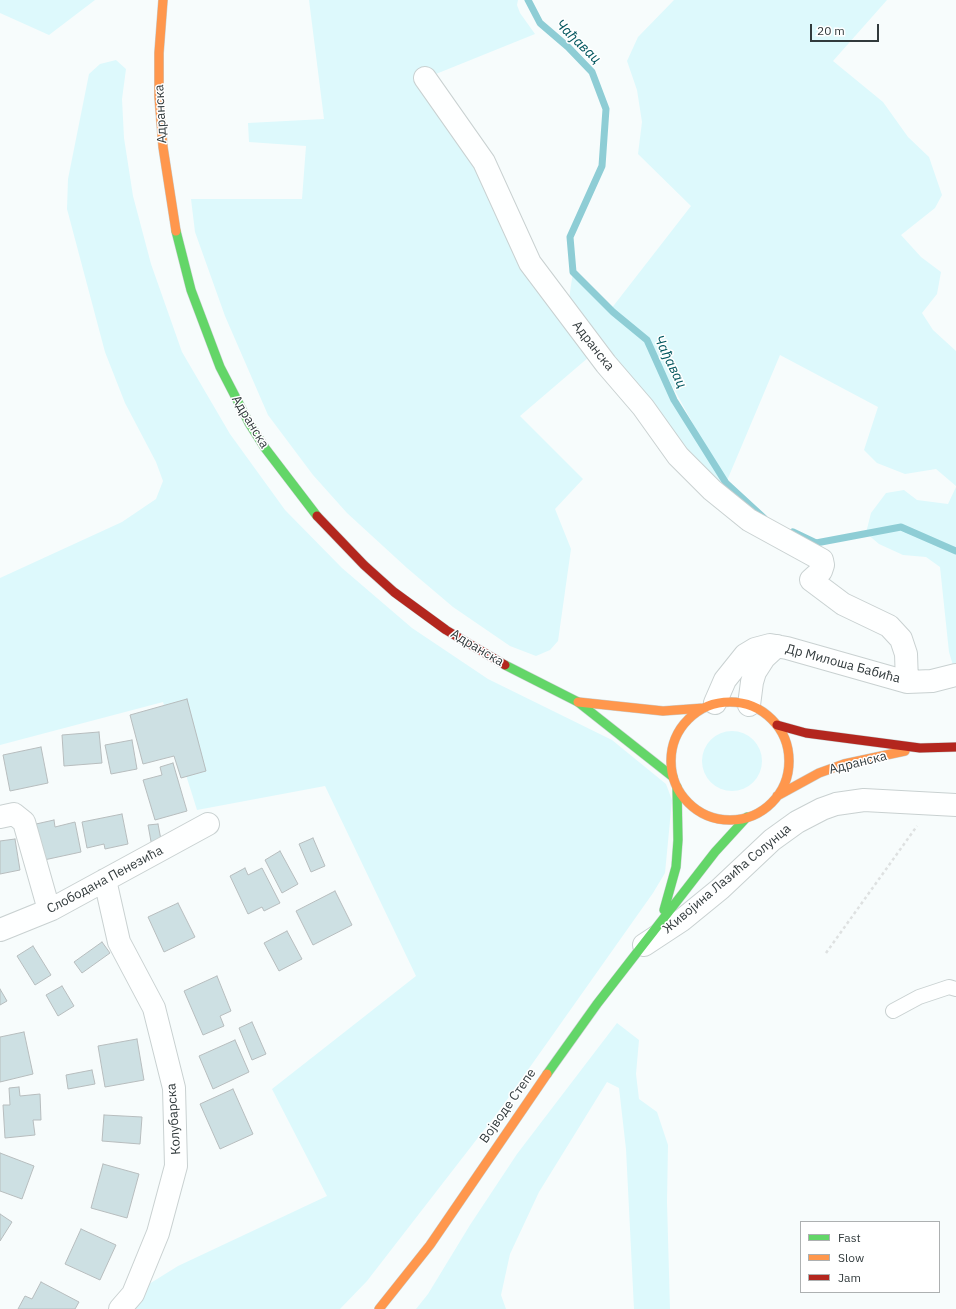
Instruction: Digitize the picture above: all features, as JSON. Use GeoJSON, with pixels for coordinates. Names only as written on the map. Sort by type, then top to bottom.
{"type":"FeatureCollection","features":[{"type":"Feature","properties":{"kind":"main road","name":"Адранска"},"geometry":{"type":"LineString","coordinates":[[163,0],[159,53],[159,97],[164,154],[178,240],[191,290],[208,340],[249,423],[308,506],[345,546],[394,592],[446,630],[481,652],[578,702],[673,777]]}},
{"type":"Feature","properties":{"kind":"main road"},"geometry":{"type":"LineString","coordinates":[[726,701],[749,705],[760,709],[777,724],[787,744],[789,766],[787,777],[777,796],[759,813],[747,817],[724,820],[701,813],[683,797],[673,777],[671,757],[676,737],[687,720],[709,706],[726,701]]}},
{"type":"Feature","properties":{"kind":"main road","name":"Адранска"},"geometry":{"type":"LineString","coordinates":[[578,702],[663,711],[709,706]]}},
{"type":"Feature","properties":{"kind":"main road","name":"Адранска"},"geometry":{"type":"LineString","coordinates":[[777,724],[806,733],[920,748],[956,747]]}},
{"type":"Feature","properties":{"kind":"main road","name":"Адранска"},"geometry":{"type":"LineString","coordinates":[[777,796],[819,773],[844,764],[920,748]]}},
{"type":"Feature","properties":{"kind":"main road","name":"Војводе Степе"},"geometry":{"type":"LineString","coordinates":[[661,920],[676,867],[678,840],[677,787]]}},
{"type":"Feature","properties":{"kind":"main road","name":"Војводе Степе"},"geometry":{"type":"LineString","coordinates":[[379,1309],[430,1245],[536,1089],[597,1004],[715,852],[747,817]]}},
{"type":"Feature","properties":{"kind":"street","name":"Адранска"},"geometry":{"type":"LineString","coordinates":[[425,78],[484,162],[530,263],[599,355],[643,407],[678,456],[712,490],[749,520],[822,560],[823,565],[821,571],[811,580],[843,604],[889,626],[901,639],[906,654],[907,682]]}},
{"type":"Feature","properties":{"kind":"street","name":"Др Милоша Бабића"},"geometry":{"type":"LineString","coordinates":[[709,706],[725,680],[745,655],[762,646],[777,646],[907,682],[932,681],[956,675]]}},
{"type":"Feature","properties":{"kind":"street","name":"Др Милоша Бабића"},"geometry":{"type":"LineString","coordinates":[[749,705],[752,682],[756,672],[764,658],[777,646]]}},
{"type":"Feature","properties":{"kind":"street","name":"Живојина Лазића Солунца"},"geometry":{"type":"LineString","coordinates":[[641,947],[682,920],[720,889],[772,840],[805,817],[836,804],[864,800],[956,805]]}},
{"type":"Feature","properties":{"kind":"street"},"geometry":{"type":"LineString","coordinates":[[0,817],[14,814],[24,822],[49,910]]}},
{"type":"Feature","properties":{"kind":"street","name":"Слободана Пенезића"},"geometry":{"type":"LineString","coordinates":[[0,930],[49,910],[208,824]]}},
{"type":"Feature","properties":{"kind":"street","name":"Колубарска"},"geometry":{"type":"LineString","coordinates":[[105,880],[120,942],[154,1008],[174,1088],[176,1166],[158,1233],[133,1294],[120,1309]]}},
{"type":"Feature","properties":{"kind":"lane"},"geometry":{"type":"LineString","coordinates":[[894,1011],[919,997],[949,987],[956,989]]}},
{"type":"Feature","properties":{"kind":"path"},"geometry":{"type":"LineString","coordinates":[[826,953],[934,803]]}},
{"type":"Feature","properties":{"kind":"shaded area"},"geometry":{"type":"Polygon","coordinates":[[[0,0],[95,0],[49,35],[0,13],[0,0]]]}},
{"type":"Feature","properties":{"kind":"shaded area"},"geometry":{"type":"Polygon","coordinates":[[[309,0],[518,0],[517,5],[520,13],[535,34],[426,78],[567,312],[573,272],[611,309],[691,206],[638,154],[642,122],[637,90],[627,61],[638,37],[674,0],[887,0],[833,61],[883,102],[908,137],[929,157],[942,195],[935,208],[901,235],[921,257],[941,272],[937,294],[922,313],[933,330],[956,351],[956,486],[936,469],[905,474],[877,463],[864,450],[878,407],[780,355],[726,483],[712,490],[596,351],[520,416],[583,479],[555,509],[571,549],[558,641],[550,650],[536,656],[510,646],[453,607],[407,568],[347,513],[313,475],[268,415],[225,316],[195,232],[191,199],[302,199],[306,146],[249,142],[248,123],[324,119],[309,0]],[[651,347],[674,400],[720,473],[651,347]]]}},
{"type":"Feature","properties":{"kind":"shaded area"},"geometry":{"type":"Polygon","coordinates":[[[116,60],[126,69],[122,99],[124,138],[133,196],[151,264],[182,352],[230,434],[285,510],[342,568],[412,628],[488,679],[612,740],[666,784],[672,800],[665,873],[653,893],[501,1108],[367,1281],[340,1309],[120,1309],[133,1294],[178,1266],[327,1196],[272,1089],[416,976],[325,786],[197,810],[163,702],[0,745],[0,578],[122,522],[156,499],[163,481],[156,462],[125,403],[105,352],[67,209],[68,179],[89,74],[100,64],[116,60]]]}},
{"type":"Feature","properties":{"kind":"shaded area"},"geometry":{"type":"Polygon","coordinates":[[[956,487],[956,675],[949,652],[940,567],[926,557],[903,555],[879,544],[866,533],[871,513],[886,493],[904,490],[917,500],[948,504],[956,487]]]}},
{"type":"Feature","properties":{"kind":"shaded area"},"geometry":{"type":"Polygon","coordinates":[[[732,731],[749,736],[757,744],[762,761],[757,778],[749,786],[732,791],[715,786],[707,778],[702,761],[707,744],[715,736],[732,731]]]}},
{"type":"Feature","properties":{"kind":"shaded area"},"geometry":{"type":"Polygon","coordinates":[[[617,1023],[639,1040],[636,1074],[639,1099],[657,1112],[668,1145],[667,1202],[670,1309],[634,1309],[626,1149],[619,1088],[607,1082],[539,1192],[510,1254],[501,1295],[506,1309],[416,1309],[428,1294],[470,1225],[517,1154],[617,1023]]]}},
{"type":"Feature","properties":{"kind":"building"},"geometry":{"type":"Polygon","coordinates":[[[187,699],[206,771],[181,778],[174,756],[143,764],[130,715],[187,699]]]}},
{"type":"Feature","properties":{"kind":"building"},"geometry":{"type":"Polygon","coordinates":[[[99,732],[102,763],[64,766],[62,735],[99,732]]]}},
{"type":"Feature","properties":{"kind":"building"},"geometry":{"type":"Polygon","coordinates":[[[132,740],[137,769],[111,774],[105,745],[132,740]]]}},
{"type":"Feature","properties":{"kind":"building"},"geometry":{"type":"Polygon","coordinates":[[[41,747],[48,783],[10,791],[3,755],[41,747]]]}},
{"type":"Feature","properties":{"kind":"building"},"geometry":{"type":"Polygon","coordinates":[[[173,763],[187,811],[155,820],[143,780],[162,775],[160,767],[173,763]]]}},
{"type":"Feature","properties":{"kind":"building"},"geometry":{"type":"Polygon","coordinates":[[[122,814],[128,844],[105,849],[104,844],[87,848],[82,822],[122,814]]]}},
{"type":"Feature","properties":{"kind":"building"},"geometry":{"type":"Polygon","coordinates":[[[54,820],[55,827],[75,822],[81,852],[44,860],[36,824],[54,820]]]}},
{"type":"Feature","properties":{"kind":"building"},"geometry":{"type":"Polygon","coordinates":[[[158,824],[162,845],[152,847],[148,825],[158,824]]]}},
{"type":"Feature","properties":{"kind":"building"},"geometry":{"type":"Polygon","coordinates":[[[313,838],[325,866],[311,872],[299,844],[313,838]]]}},
{"type":"Feature","properties":{"kind":"building"},"geometry":{"type":"Polygon","coordinates":[[[15,839],[20,870],[0,874],[0,841],[15,839]]]}},
{"type":"Feature","properties":{"kind":"building"},"geometry":{"type":"Polygon","coordinates":[[[280,851],[298,884],[282,893],[265,860],[280,851]]]}},
{"type":"Feature","properties":{"kind":"building"},"geometry":{"type":"Polygon","coordinates":[[[245,868],[248,875],[262,868],[280,903],[264,911],[262,907],[248,914],[230,876],[245,868]]]}},
{"type":"Feature","properties":{"kind":"building"},"geometry":{"type":"Polygon","coordinates":[[[335,891],[352,925],[313,945],[296,911],[335,891]]]}},
{"type":"Feature","properties":{"kind":"building"},"geometry":{"type":"Polygon","coordinates":[[[178,903],[195,937],[164,952],[148,917],[178,903]]]}},
{"type":"Feature","properties":{"kind":"building"},"geometry":{"type":"Polygon","coordinates":[[[287,931],[302,959],[279,971],[264,943],[287,931]]]}},
{"type":"Feature","properties":{"kind":"building"},"geometry":{"type":"Polygon","coordinates":[[[102,942],[110,953],[82,973],[74,962],[102,942]]]}},
{"type":"Feature","properties":{"kind":"building"},"geometry":{"type":"Polygon","coordinates":[[[33,946],[51,975],[35,985],[17,956],[33,946]]]}},
{"type":"Feature","properties":{"kind":"building"},"geometry":{"type":"Polygon","coordinates":[[[217,976],[231,1011],[220,1016],[224,1026],[203,1035],[184,991],[217,976]]]}},
{"type":"Feature","properties":{"kind":"building"},"geometry":{"type":"Polygon","coordinates":[[[62,986],[74,1006],[58,1016],[46,995],[62,986]]]}},
{"type":"Feature","properties":{"kind":"building"},"geometry":{"type":"Polygon","coordinates":[[[0,989],[7,1001],[0,1005],[0,989]]]}},
{"type":"Feature","properties":{"kind":"building"},"geometry":{"type":"Polygon","coordinates":[[[252,1022],[266,1054],[252,1060],[239,1028],[252,1022]]]}},
{"type":"Feature","properties":{"kind":"building"},"geometry":{"type":"Polygon","coordinates":[[[24,1032],[33,1074],[0,1082],[0,1037],[24,1032]]]}},
{"type":"Feature","properties":{"kind":"building"},"geometry":{"type":"Polygon","coordinates":[[[137,1039],[144,1080],[105,1087],[98,1046],[137,1039]]]}},
{"type":"Feature","properties":{"kind":"building"},"geometry":{"type":"Polygon","coordinates":[[[235,1040],[249,1072],[213,1089],[199,1056],[235,1040]]]}},
{"type":"Feature","properties":{"kind":"building"},"geometry":{"type":"Polygon","coordinates":[[[92,1070],[95,1084],[68,1089],[66,1075],[92,1070]]]}},
{"type":"Feature","properties":{"kind":"building"},"geometry":{"type":"Polygon","coordinates":[[[19,1087],[20,1096],[40,1094],[41,1120],[33,1120],[35,1135],[5,1138],[3,1105],[10,1105],[9,1088],[19,1087]]]}},
{"type":"Feature","properties":{"kind":"building"},"geometry":{"type":"Polygon","coordinates":[[[233,1089],[253,1134],[220,1149],[200,1104],[233,1089]]]}},
{"type":"Feature","properties":{"kind":"building"},"geometry":{"type":"Polygon","coordinates":[[[104,1115],[142,1117],[140,1144],[102,1141],[104,1115]]]}},
{"type":"Feature","properties":{"kind":"building"},"geometry":{"type":"Polygon","coordinates":[[[0,1153],[34,1166],[22,1199],[0,1191],[0,1153]]]}},
{"type":"Feature","properties":{"kind":"building"},"geometry":{"type":"Polygon","coordinates":[[[103,1164],[139,1174],[127,1218],[91,1208],[103,1164]]]}},
{"type":"Feature","properties":{"kind":"building"},"geometry":{"type":"Polygon","coordinates":[[[0,1214],[12,1222],[0,1241],[0,1214]]]}},
{"type":"Feature","properties":{"kind":"building"},"geometry":{"type":"Polygon","coordinates":[[[81,1229],[116,1245],[100,1280],[65,1264],[81,1229]]]}},
{"type":"Feature","properties":{"kind":"building"},"geometry":{"type":"Polygon","coordinates":[[[41,1282],[79,1302],[75,1309],[18,1309],[25,1296],[32,1299],[41,1282]]]}},
{"type":"Feature","properties":{"kind":"waterway","name":"Чађавац"},"geometry":{"type":"LineString","coordinates":[[528,0],[540,23],[568,47],[592,72],[606,109],[602,166],[570,237],[573,272],[613,312],[647,340],[674,400],[726,483],[764,518]]}},
{"type":"Feature","properties":{"kind":"waterway","name":"Чађавац"},"geometry":{"type":"LineString","coordinates":[[793,532],[816,543],[901,527],[956,551]]}},
{"type":"Feature","properties":{"kind":"traffic: fast"},"geometry":{"type":"LineString","coordinates":[[176,231],[191,290],[220,367],[249,423],[265,448],[317,516]]}},
{"type":"Feature","properties":{"kind":"traffic: fast"},"geometry":{"type":"LineString","coordinates":[[505,665],[578,702],[673,777]]}},
{"type":"Feature","properties":{"kind":"traffic: fast"},"geometry":{"type":"LineString","coordinates":[[664,910],[676,867],[678,840],[677,787]]}},
{"type":"Feature","properties":{"kind":"traffic: fast"},"geometry":{"type":"LineString","coordinates":[[547,1074],[597,1004],[715,852],[747,817]]}},
{"type":"Feature","properties":{"kind":"traffic: slow"},"geometry":{"type":"LineString","coordinates":[[163,0],[159,53],[159,97],[163,147],[176,231]]}},
{"type":"Feature","properties":{"kind":"traffic: slow"},"geometry":{"type":"LineString","coordinates":[[578,702],[663,711],[704,708]]}},
{"type":"Feature","properties":{"kind":"traffic: slow"},"geometry":{"type":"LineString","coordinates":[[730,702],[753,706],[772,719],[785,738],[789,761],[785,784],[772,803],[753,816],[730,820],[707,816],[688,803],[675,784],[671,761],[675,738],[688,719],[707,706],[730,702]]}},
{"type":"Feature","properties":{"kind":"traffic: slow"},"geometry":{"type":"LineString","coordinates":[[777,796],[819,773],[844,764],[905,751]]}},
{"type":"Feature","properties":{"kind":"traffic: slow"},"geometry":{"type":"LineString","coordinates":[[379,1309],[430,1245],[547,1074]]}},
{"type":"Feature","properties":{"kind":"traffic: jam"},"geometry":{"type":"LineString","coordinates":[[317,516],[364,565],[394,592],[446,630],[505,665]]}},
{"type":"Feature","properties":{"kind":"traffic: jam"},"geometry":{"type":"LineString","coordinates":[[777,725],[806,733],[920,748],[956,747]]}}]}
